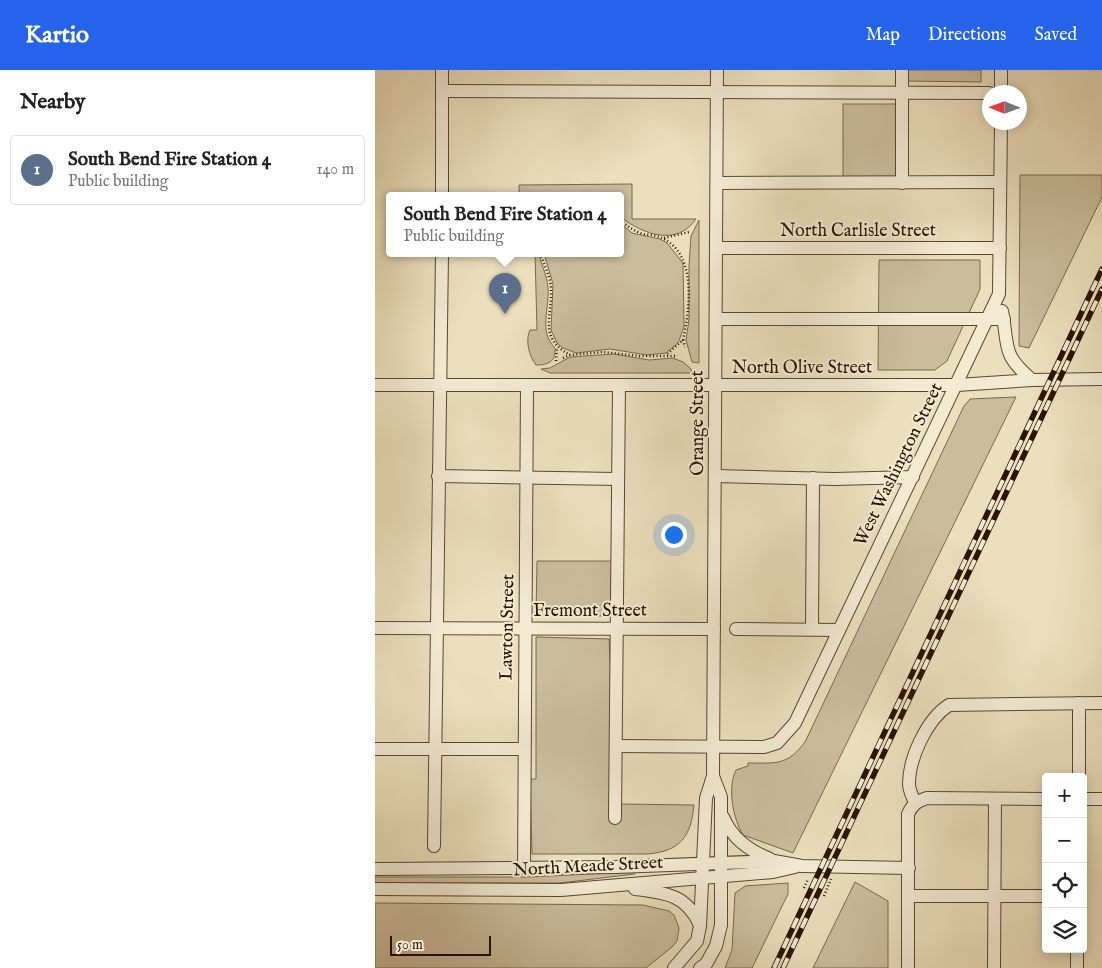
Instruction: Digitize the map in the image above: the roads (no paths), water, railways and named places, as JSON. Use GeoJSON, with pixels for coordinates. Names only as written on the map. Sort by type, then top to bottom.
{"type":"FeatureCollection","features":[{"type":"Feature","properties":{"kind":"street"},"geometry":{"type":"LineString","coordinates":[[442,70],[442,192]]}},
{"type":"Feature","properties":{"kind":"street","name":"Orange Street"},"geometry":{"type":"LineString","coordinates":[[703,877],[705,798],[713,776],[714,746],[717,70]]}},
{"type":"Feature","properties":{"kind":"street"},"geometry":{"type":"LineString","coordinates":[[902,70],[902,183]]}},
{"type":"Feature","properties":{"kind":"street"},"geometry":{"type":"LineString","coordinates":[[1001,70],[1001,85]]}},
{"type":"Feature","properties":{"kind":"street"},"geometry":{"type":"LineString","coordinates":[[442,91],[982,93]]}},
{"type":"Feature","properties":{"kind":"street","name":"West Washington Street"},"geometry":{"type":"LineString","coordinates":[[616,746],[764,747],[777,743],[795,723],[989,319],[999,294],[1001,130]]}},
{"type":"Feature","properties":{"kind":"street"},"geometry":{"type":"LineString","coordinates":[[717,183],[1000,182]]}},
{"type":"Feature","properties":{"kind":"street","name":"North Carlisle Street"},"geometry":{"type":"LineString","coordinates":[[717,248],[1000,248]]}},
{"type":"Feature","properties":{"kind":"street"},"geometry":{"type":"LineString","coordinates":[[434,846],[442,257]]}},
{"type":"Feature","properties":{"kind":"street"},"geometry":{"type":"LineString","coordinates":[[999,294],[1006,350],[1016,367],[1032,380]]}},
{"type":"Feature","properties":{"kind":"street"},"geometry":{"type":"LineString","coordinates":[[716,319],[1003,319]]}},
{"type":"Feature","properties":{"kind":"street","name":"North Olive Street"},"geometry":{"type":"LineString","coordinates":[[375,385],[957,385],[1032,380],[1102,380]]}},
{"type":"Feature","properties":{"kind":"street","name":"Lawton Street"},"geometry":{"type":"LineString","coordinates":[[524,868],[523,749],[526,628],[527,385]]}},
{"type":"Feature","properties":{"kind":"street"},"geometry":{"type":"LineString","coordinates":[[615,818],[615,628],[619,385]]}},
{"type":"Feature","properties":{"kind":"street"},"geometry":{"type":"LineString","coordinates":[[438,476],[618,479]]}},
{"type":"Feature","properties":{"kind":"street"},"geometry":{"type":"LineString","coordinates":[[715,476],[813,478],[913,477]]}},
{"type":"Feature","properties":{"kind":"street"},"geometry":{"type":"LineString","coordinates":[[812,629],[813,478]]}},
{"type":"Feature","properties":{"kind":"street","name":"Fremont Street"},"geometry":{"type":"LineString","coordinates":[[375,628],[714,629]]}},
{"type":"Feature","properties":{"kind":"street"},"geometry":{"type":"LineString","coordinates":[[737,629],[838,630]]}},
{"type":"Feature","properties":{"kind":"street"},"geometry":{"type":"LineString","coordinates":[[1079,703],[1079,773]]}},
{"type":"Feature","properties":{"kind":"street"},"geometry":{"type":"LineString","coordinates":[[915,803],[909,784],[915,756],[936,716],[949,705],[1102,703]]}},
{"type":"Feature","properties":{"kind":"street"},"geometry":{"type":"LineString","coordinates":[[375,749],[523,749]]}},
{"type":"Feature","properties":{"kind":"street","name":"Orange Street"},"geometry":{"type":"LineString","coordinates":[[713,776],[721,797],[722,876]]}},
{"type":"Feature","properties":{"kind":"street"},"geometry":{"type":"LineString","coordinates":[[908,968],[908,814],[915,803],[927,798],[1042,799]]}},
{"type":"Feature","properties":{"kind":"street"},"geometry":{"type":"LineString","coordinates":[[994,968],[995,799]]}},
{"type":"Feature","properties":{"kind":"street"},"geometry":{"type":"LineString","coordinates":[[1087,799],[1102,799]]}},
{"type":"Feature","properties":{"kind":"street","name":"Orange Street"},"geometry":{"type":"LineString","coordinates":[[721,813],[727,826],[740,842],[759,855],[774,861]]}},
{"type":"Feature","properties":{"kind":"street","name":"North Meade Street"},"geometry":{"type":"LineString","coordinates":[[375,869],[524,868],[774,861],[802,866],[909,868]]}},
{"type":"Feature","properties":{"kind":"street","name":"North Meade Street"},"geometry":{"type":"LineString","coordinates":[[375,889],[561,890],[773,872],[802,866]]}},
{"type":"Feature","properties":{"kind":"street"},"geometry":{"type":"LineString","coordinates":[[700,968],[706,964],[716,946],[721,925],[722,876]]}},
{"type":"Feature","properties":{"kind":"street"},"geometry":{"type":"LineString","coordinates":[[673,968],[697,941],[700,926],[703,877]]}},
{"type":"Feature","properties":{"kind":"street"},"geometry":{"type":"LineString","coordinates":[[615,886],[667,893],[681,900],[694,912],[700,926]]}},
{"type":"Feature","properties":{"kind":"street"},"geometry":{"type":"LineString","coordinates":[[909,896],[1042,896]]}},
{"type":"Feature","properties":{"kind":"street"},"geometry":{"type":"LineString","coordinates":[[1077,953],[1077,968]]}},
{"type":"Feature","properties":{"kind":"railway"},"geometry":{"type":"LineString","coordinates":[[774,968],[1102,269]]}},
{"type":"Feature","properties":{"kind":"railway"},"geometry":{"type":"LineString","coordinates":[[783,968],[1102,289]]}},
{"type":"Feature","properties":{"kind":"place","name":"South Bend Fire Station 4"},"geometry":{"type":"Point","coordinates":[505,314]}}]}
